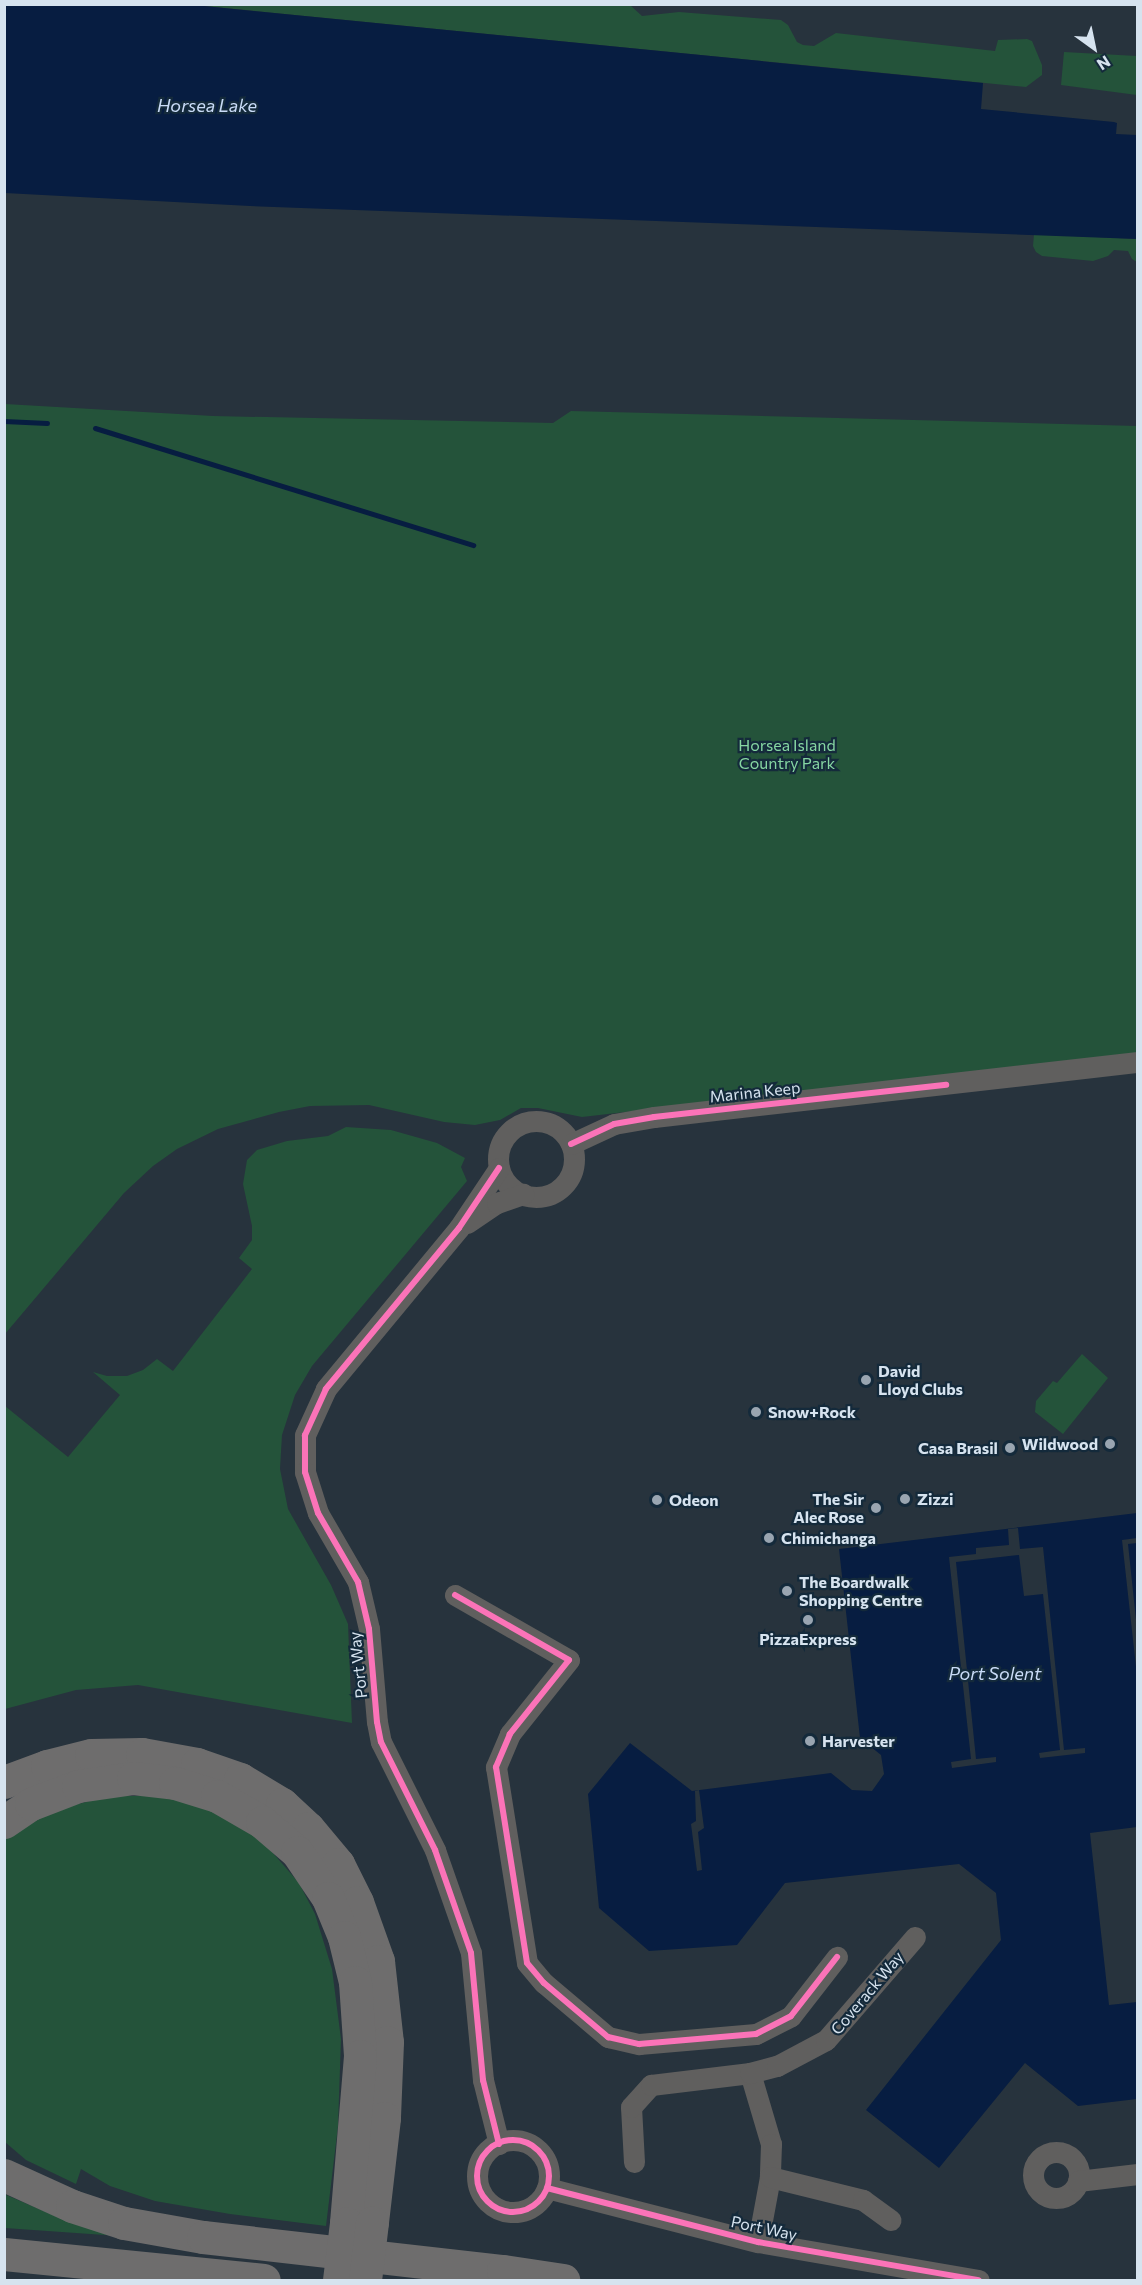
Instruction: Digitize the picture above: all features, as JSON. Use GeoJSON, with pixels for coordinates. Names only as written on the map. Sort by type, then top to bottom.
{"type":"FeatureCollection","features":[{"type":"Feature","properties":{"kind":"highway"},"geometry":{"type":"LineString","coordinates":[[4,1782],[47,1766],[91,1755],[141,1754],[197,1764],[240,1779],[282,1804],[308,1828],[338,1864],[357,1902],[378,1962],[387,2042],[384,2118],[359,2223],[339,2280]]}},
{"type":"Feature","properties":{"kind":"highway"},"geometry":{"type":"LineString","coordinates":[[4,1822],[31,1804],[78,1786],[133,1778],[175,1783],[217,1796],[262,1822],[297,1852],[328,1899],[344,1936],[355,1982],[360,2056],[359,2223],[365,2280]]}},
{"type":"Feature","properties":{"kind":"highway"},"geometry":{"type":"LineString","coordinates":[[4,2175],[72,2206],[124,2223],[203,2237],[564,2280]]}},
{"type":"Feature","properties":{"kind":"highway"},"geometry":{"type":"LineString","coordinates":[[4,2254],[264,2280]]}},
{"type":"Feature","properties":{"kind":"street","name":"Marina Keep"},"geometry":{"type":"LineString","coordinates":[[571,1144],[614,1124],[654,1117],[1137,1062]]}},
{"type":"Feature","properties":{"kind":"street"},"geometry":{"type":"LineString","coordinates":[[544,1121],[553,1124],[566,1135],[571,1144],[575,1166],[567,1183],[555,1192],[536,1197],[523,1194],[506,1182],[499,1168],[498,1151],[505,1138],[520,1126],[544,1121]]}},
{"type":"Feature","properties":{"kind":"street","name":"Port Way"},"geometry":{"type":"LineString","coordinates":[[499,1168],[459,1228],[326,1389],[305,1435],[305,1472],[318,1513],[358,1582],[369,1629],[377,1722],[381,1742],[435,1850],[471,1953],[483,2080],[499,2144]]}},
{"type":"Feature","properties":{"kind":"street","name":"Port Way"},"geometry":{"type":"LineString","coordinates":[[459,1228],[497,1203],[523,1194]]}},
{"type":"Feature","properties":{"kind":"street"},"geometry":{"type":"LineString","coordinates":[[455,1595],[569,1660],[510,1734],[496,1767],[527,1964],[544,1983],[608,2037],[639,2044],[756,2034],[791,2016],[837,1957]]}},
{"type":"Feature","properties":{"kind":"street","name":"Coverack Way"},"geometry":{"type":"LineString","coordinates":[[634,2163],[631,2107],[651,2085],[750,2073],[777,2066],[826,2040],[915,1937]]}},
{"type":"Feature","properties":{"kind":"street"},"geometry":{"type":"LineString","coordinates":[[750,2073],[771,2145],[770,2177],[758,2242]]}},
{"type":"Feature","properties":{"kind":"street"},"geometry":{"type":"LineString","coordinates":[[519,2141],[531,2145],[541,2153],[549,2176],[547,2188],[534,2206],[523,2211],[511,2212],[490,2204],[480,2188],[478,2170],[489,2150],[499,2144],[519,2141]]}},
{"type":"Feature","properties":{"kind":"street"},"geometry":{"type":"LineString","coordinates":[[1078,2181],[1137,2174]]}},
{"type":"Feature","properties":{"kind":"street"},"geometry":{"type":"LineString","coordinates":[[770,2177],[863,2200],[891,2220]]}},
{"type":"Feature","properties":{"kind":"street","name":"Port Way"},"geometry":{"type":"LineString","coordinates":[[547,2188],[758,2242],[979,2280]]}},
{"type":"Feature","properties":{"kind":"green space"},"geometry":{"type":"Polygon","coordinates":[[[194,5],[630,5],[642,16],[679,12],[781,20],[788,25],[797,42],[814,46],[836,33],[995,51],[998,40],[1027,39],[1032,41],[1042,65],[1042,75],[1026,87],[194,5]]]}},
{"type":"Feature","properties":{"kind":"green space"},"geometry":{"type":"Polygon","coordinates":[[[1064,52],[1137,56],[1137,95],[1061,85],[1064,52]]]}},
{"type":"Feature","properties":{"kind":"green space"},"geometry":{"type":"Polygon","coordinates":[[[1034,234],[1137,239],[1137,262],[1132,259],[1128,251],[1114,250],[1108,256],[1093,261],[1042,256],[1033,246],[1034,234]]]}},
{"type":"Feature","properties":{"kind":"green space","name":"Horsea Island Country Park"},"geometry":{"type":"Polygon","coordinates":[[[5,404],[213,416],[553,423],[571,411],[1137,426],[1137,1053],[582,1117],[538,1108],[521,1108],[500,1120],[475,1125],[444,1122],[369,1105],[310,1106],[279,1112],[218,1129],[177,1149],[153,1166],[124,1193],[5,1334],[5,404]]]}},
{"type":"Feature","properties":{"kind":"green space"},"geometry":{"type":"Polygon","coordinates":[[[346,1127],[391,1130],[437,1143],[465,1158],[461,1167],[467,1181],[312,1366],[295,1395],[282,1435],[280,1469],[288,1509],[331,1585],[348,1624],[352,1723],[138,1685],[76,1690],[5,1709],[5,1406],[68,1457],[120,1395],[93,1372],[107,1376],[127,1376],[143,1370],[157,1359],[173,1371],[252,1269],[239,1258],[252,1240],[252,1226],[243,1184],[247,1160],[257,1150],[287,1141],[328,1136],[346,1127]]]}},
{"type":"Feature","properties":{"kind":"green space"},"geometry":{"type":"Polygon","coordinates":[[[1082,1354],[1108,1378],[1063,1434],[1035,1412],[1036,1401],[1053,1381],[1057,1383],[1082,1354]]]}},
{"type":"Feature","properties":{"kind":"green space"},"geometry":{"type":"Polygon","coordinates":[[[109,1796],[160,1796],[207,1808],[259,1837],[299,1883],[315,1914],[332,1969],[341,2039],[338,2126],[326,2226],[230,2214],[155,2201],[110,2186],[81,2169],[76,2184],[26,2160],[5,2142],[4,1839],[55,1810],[109,1796]]]}},
{"type":"Feature","properties":{"kind":"green space"},"geometry":{"type":"Polygon","coordinates":[[[4,2194],[60,2218],[133,2237],[5,2228],[4,2194]]]}},
{"type":"Feature","properties":{"kind":"water","name":"Horsea Lake"},"geometry":{"type":"Polygon","coordinates":[[[4,5],[194,5],[983,83],[981,109],[1114,122],[1117,123],[1116,134],[1137,135],[1137,239],[250,206],[5,193],[4,5]]]}},
{"type":"Feature","properties":{"kind":"water","name":"Port Solent"},"geometry":{"type":"Polygon","coordinates":[[[1137,1513],[1137,1827],[1090,1833],[1109,2005],[1137,2002],[1137,2099],[1078,2106],[1025,2063],[939,2168],[866,2110],[1001,1940],[996,1893],[959,1864],[785,1883],[737,1945],[649,1951],[599,1908],[588,1794],[630,1743],[692,1791],[831,1773],[852,1790],[872,1791],[884,1774],[881,1755],[860,1738],[839,1549],[1137,1513]]]}},
{"type":"Feature","properties":{"kind":"pier"},"geometry":{"type":"Polygon","coordinates":[[[1018,1528],[1020,1549],[1043,1547],[1064,1750],[1085,1748],[1085,1753],[1040,1758],[1039,1753],[1060,1750],[1043,1594],[1024,1596],[1019,1555],[956,1562],[976,1759],[996,1757],[996,1762],[952,1768],[951,1762],[971,1759],[949,1557],[976,1554],[976,1548],[1009,1545],[1008,1529],[1018,1528]]]}},
{"type":"Feature","properties":{"kind":"pier"},"geometry":{"type":"Polygon","coordinates":[[[1137,1538],[1137,1543],[1128,1544],[1137,1629],[1137,1676],[1122,1540],[1137,1538]]]}},
{"type":"Feature","properties":{"kind":"pier"},"geometry":{"type":"Polygon","coordinates":[[[699,1790],[704,1828],[698,1832],[702,1870],[697,1871],[691,1824],[696,1821],[695,1791],[699,1790]]]}},
{"type":"Feature","properties":{"kind":"waterway"},"geometry":{"type":"LineString","coordinates":[[4,421],[47,423]]}},
{"type":"Feature","properties":{"kind":"waterway"},"geometry":{"type":"LineString","coordinates":[[95,428],[473,545]]}},
{"type":"Feature","properties":{"kind":"cycle path"},"geometry":{"type":"LineString","coordinates":[[571,1144],[614,1124],[654,1117],[946,1085]]}},
{"type":"Feature","properties":{"kind":"cycle path"},"geometry":{"type":"LineString","coordinates":[[499,1168],[459,1228],[326,1389],[305,1435],[305,1472],[318,1513],[358,1582],[369,1629],[377,1722],[381,1742],[435,1850],[471,1953],[483,2080],[499,2144]]}},
{"type":"Feature","properties":{"kind":"cycle path"},"geometry":{"type":"LineString","coordinates":[[455,1595],[569,1660],[510,1734],[496,1767],[527,1963],[544,1983],[608,2037],[639,2044],[756,2034],[791,2016],[837,1957]]}},
{"type":"Feature","properties":{"kind":"cycle path"},"geometry":{"type":"LineString","coordinates":[[513,2140],[533,2146],[543,2156],[549,2176],[543,2196],[533,2206],[513,2212],[493,2206],[483,2196],[477,2176],[483,2156],[493,2146],[513,2140]]}},
{"type":"Feature","properties":{"kind":"cycle path"},"geometry":{"type":"LineString","coordinates":[[547,2188],[758,2242],[979,2280]]}},
{"type":"Feature","properties":{"kind":"place","name":"David Lloyd Clubs"},"geometry":{"type":"Point","coordinates":[866,1380]}},
{"type":"Feature","properties":{"kind":"place","name":"Snow+Rock"},"geometry":{"type":"Point","coordinates":[756,1412]}},
{"type":"Feature","properties":{"kind":"place","name":"Wildwood"},"geometry":{"type":"Point","coordinates":[1110,1444]}},
{"type":"Feature","properties":{"kind":"place","name":"Casa Brasil"},"geometry":{"type":"Point","coordinates":[1010,1448]}},
{"type":"Feature","properties":{"kind":"place","name":"Zizzi"},"geometry":{"type":"Point","coordinates":[905,1499]}},
{"type":"Feature","properties":{"kind":"place","name":"Odeon"},"geometry":{"type":"Point","coordinates":[657,1500]}},
{"type":"Feature","properties":{"kind":"place","name":"The Sir Alec Rose"},"geometry":{"type":"Point","coordinates":[876,1508]}},
{"type":"Feature","properties":{"kind":"place","name":"Chimichanga"},"geometry":{"type":"Point","coordinates":[769,1538]}},
{"type":"Feature","properties":{"kind":"place","name":"The Boardwalk Shopping Centre"},"geometry":{"type":"Point","coordinates":[787,1591]}},
{"type":"Feature","properties":{"kind":"place","name":"PizzaExpress"},"geometry":{"type":"Point","coordinates":[808,1620]}},
{"type":"Feature","properties":{"kind":"place","name":"Harvester"},"geometry":{"type":"Point","coordinates":[810,1741]}}]}
